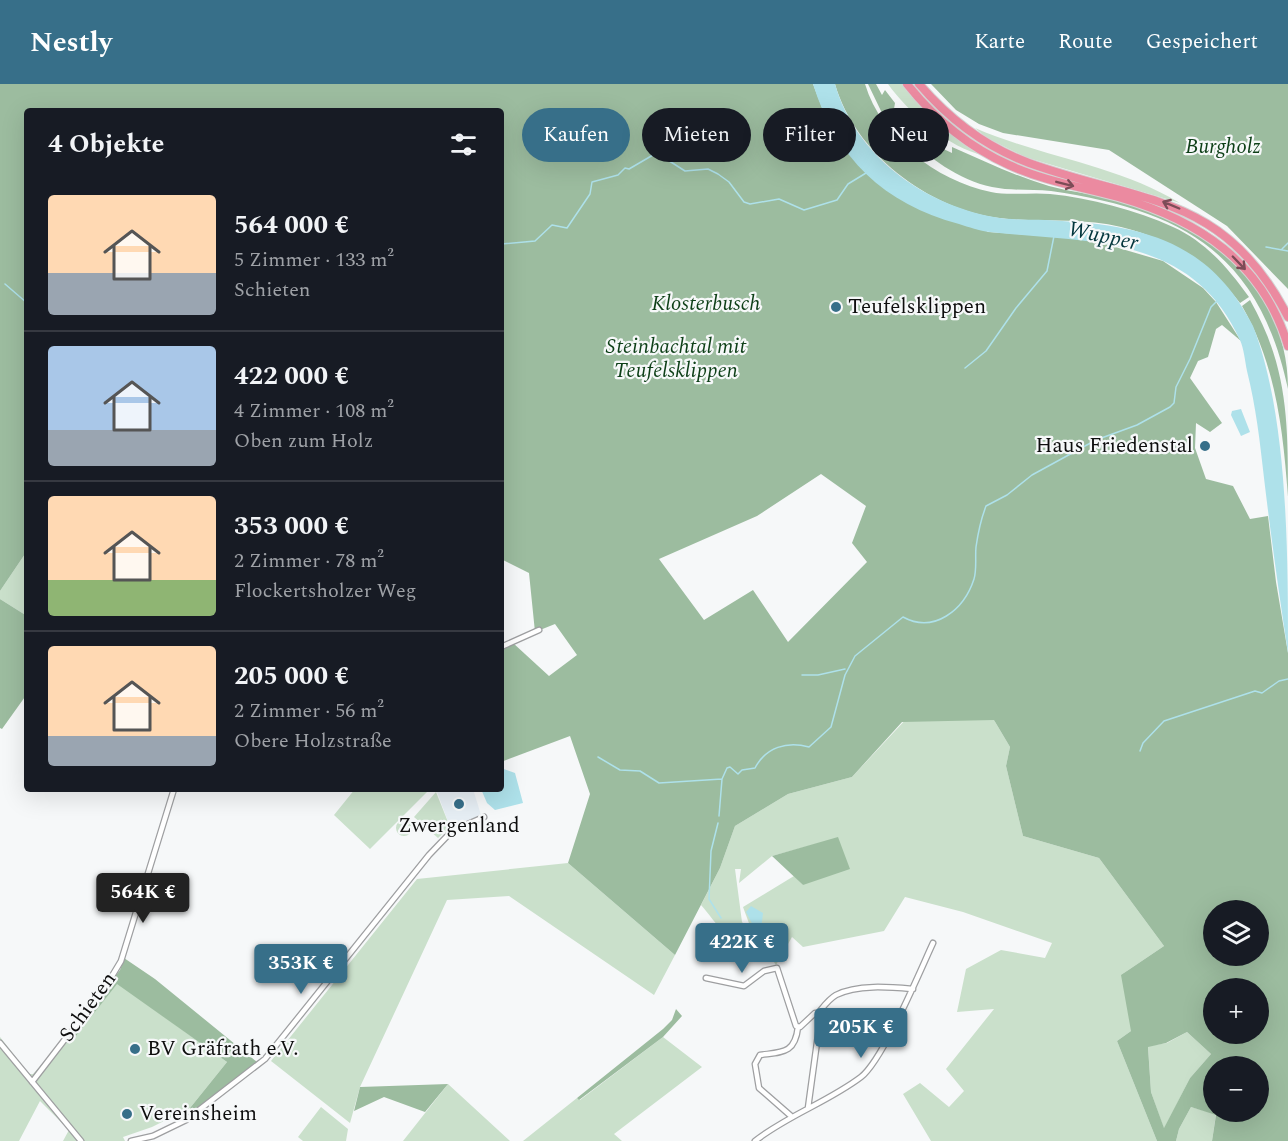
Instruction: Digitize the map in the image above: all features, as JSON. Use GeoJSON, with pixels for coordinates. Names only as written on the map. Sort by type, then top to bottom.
{"type":"FeatureCollection","features":[{"type":"Feature","properties":{"kind":"highway"},"geometry":{"type":"LineString","coordinates":[[907,84],[947,126],[1002,162],[1050,180],[1148,207],[1200,230],[1228,252],[1254,279],[1272,306],[1288,346]]}},
{"type":"Feature","properties":{"kind":"highway"},"geometry":{"type":"LineString","coordinates":[[920,84],[962,125],[1000,150],[1053,170],[1151,197],[1203,220],[1236,245],[1253,262],[1288,317]]}},
{"type":"Feature","properties":{"kind":"street"},"geometry":{"type":"LineString","coordinates":[[504,645],[539,630]]}},
{"type":"Feature","properties":{"kind":"street","name":"Schieten"},"geometry":{"type":"LineString","coordinates":[[32,1082],[106,986],[121,961],[173,792]]}},
{"type":"Feature","properties":{"kind":"street"},"geometry":{"type":"LineString","coordinates":[[131,1141],[153,1136],[186,1120],[265,1059],[429,855],[452,831],[484,817]]}},
{"type":"Feature","properties":{"kind":"street"},"geometry":{"type":"LineString","coordinates":[[755,1141],[791,1116],[864,1075],[913,989],[933,943]]}},
{"type":"Feature","properties":{"kind":"street"},"geometry":{"type":"LineString","coordinates":[[706,978],[744,986],[764,971],[777,968],[787,992],[793,1021],[798,1027]]}},
{"type":"Feature","properties":{"kind":"street"},"geometry":{"type":"LineString","coordinates":[[791,1116],[759,1088],[755,1064],[760,1055],[781,1054],[788,1050],[798,1027],[812,1014],[819,1012],[831,998],[843,993],[871,988],[913,989]]}},
{"type":"Feature","properties":{"kind":"street"},"geometry":{"type":"LineString","coordinates":[[808,1108],[822,1016],[819,1012]]}},
{"type":"Feature","properties":{"kind":"street"},"geometry":{"type":"LineString","coordinates":[[0,1043],[81,1141]]}},
{"type":"Feature","properties":{"kind":"shaded area","name":"Zwergenland"},"geometry":{"type":"Polygon","coordinates":[[[437,792],[474,792],[481,815],[450,827],[437,792]]]}},
{"type":"Feature","properties":{"kind":"green space","name":"Klosterbusch"},"geometry":{"type":"Polygon","coordinates":[[[0,84],[813,84],[822,108],[763,108],[763,162],[856,162],[856,156],[988,232],[1088,239],[1163,261],[1203,288],[1216,302],[1241,341],[1222,325],[1216,329],[1208,357],[1198,361],[1190,378],[1222,423],[1210,432],[1196,423],[1195,448],[1206,479],[1233,486],[1250,519],[1268,516],[1288,653],[1288,1141],[1212,1141],[1215,1122],[1269,1122],[1269,1056],[1209,1056],[1211,1054],[1187,1032],[1166,1043],[1148,1047],[1151,1092],[1164,1128],[1190,1078],[1203,1063],[1203,1111],[1191,1107],[1179,1129],[1176,1141],[1157,1141],[1117,1041],[1131,1031],[1121,975],[1164,946],[1099,858],[1023,836],[1006,766],[1010,747],[994,720],[902,722],[852,777],[788,794],[735,826],[720,868],[675,955],[568,863],[590,794],[570,736],[504,761],[504,648],[513,643],[549,676],[577,655],[555,624],[535,632],[529,573],[504,560],[504,108],[24,108],[24,555],[0,591],[0,84]],[[821,474],[757,516],[659,559],[704,620],[753,590],[788,642],[867,562],[852,543],[866,506],[821,474]]]}},
{"type":"Feature","properties":{"kind":"green space"},"geometry":{"type":"Polygon","coordinates":[[[835,84],[865,84],[875,108],[868,108],[868,144],[856,128],[856,108],[845,108],[835,84]]]}},
{"type":"Feature","properties":{"kind":"green space"},"geometry":{"type":"Polygon","coordinates":[[[868,84],[876,84],[882,95],[885,90],[895,103],[894,108],[880,108],[868,84]]]}},
{"type":"Feature","properties":{"kind":"green space"},"geometry":{"type":"Polygon","coordinates":[[[888,84],[902,84],[924,108],[908,108],[888,84]]]}},
{"type":"Feature","properties":{"kind":"green space","name":"Burgholz"},"geometry":{"type":"Polygon","coordinates":[[[931,84],[1288,84],[1288,289],[1227,226],[1109,150],[1003,133],[979,124],[956,110],[931,84]]]}},
{"type":"Feature","properties":{"kind":"green space"},"geometry":{"type":"Polygon","coordinates":[[[975,128],[1026,147],[1131,179],[1180,203],[1025,157],[987,138],[975,128]]]}},
{"type":"Feature","properties":{"kind":"green space"},"geometry":{"type":"Polygon","coordinates":[[[949,132],[983,155],[970,151],[949,140],[949,132]]]}},
{"type":"Feature","properties":{"kind":"green space"},"geometry":{"type":"Polygon","coordinates":[[[952,147],[1036,182],[1116,200],[1150,211],[1181,225],[1210,243],[1236,265],[1258,291],[1274,320],[1284,353],[1288,389],[1275,342],[1257,303],[1235,272],[1208,246],[1176,226],[1139,211],[1098,199],[1051,191],[999,188],[979,184],[939,162],[949,162],[949,152],[952,153],[952,147]]]}},
{"type":"Feature","properties":{"kind":"green space"},"geometry":{"type":"Polygon","coordinates":[[[885,162],[924,162],[950,178],[991,192],[1050,194],[1128,210],[1173,227],[1196,240],[1224,266],[1249,297],[1240,303],[1215,276],[1187,254],[1139,232],[1091,222],[999,218],[972,212],[946,203],[921,190],[885,162]]]}},
{"type":"Feature","properties":{"kind":"green space"},"geometry":{"type":"Polygon","coordinates":[[[1250,300],[1263,325],[1279,372],[1286,419],[1288,497],[1276,398],[1263,351],[1242,306],[1250,300]]]}},
{"type":"Feature","properties":{"kind":"green space"},"geometry":{"type":"Polygon","coordinates":[[[24,555],[24,614],[0,599],[0,591],[24,555]]]}},
{"type":"Feature","properties":{"kind":"green space"},"geometry":{"type":"Polygon","coordinates":[[[0,599],[24,614],[24,698],[2,729],[0,728],[0,599]]]}},
{"type":"Feature","properties":{"kind":"green space"},"geometry":{"type":"Polygon","coordinates":[[[1288,653],[1288,967],[1249,978],[1203,978],[1203,994],[1131,1031],[1117,1041],[1157,1141],[931,1141],[903,1094],[920,1083],[949,1107],[964,1091],[946,1069],[994,1009],[957,1012],[966,969],[1001,950],[1045,958],[1052,943],[963,912],[905,897],[884,931],[803,947],[792,937],[776,965],[750,926],[743,907],[794,876],[803,885],[838,838],[772,856],[739,883],[741,869],[735,869],[742,922],[762,947],[752,948],[735,942],[720,929],[701,905],[720,868],[735,826],[788,794],[852,777],[909,716],[851,725],[1288,653]],[[994,720],[1010,747],[1006,766],[1023,836],[1099,858],[1164,946],[1121,975],[1172,945],[994,720]]]}},
{"type":"Feature","properties":{"kind":"green space"},"geometry":{"type":"Polygon","coordinates":[[[353,792],[427,792],[370,849],[334,815],[353,792]]]}},
{"type":"Feature","properties":{"kind":"green space"},"geometry":{"type":"Polygon","coordinates":[[[436,792],[450,827],[438,838],[414,817],[436,792]]]}},
{"type":"Feature","properties":{"kind":"green space"},"geometry":{"type":"Polygon","coordinates":[[[404,820],[410,822],[412,828],[410,834],[404,836],[398,834],[396,828],[398,822],[404,820]]]}},
{"type":"Feature","properties":{"kind":"green space"},"geometry":{"type":"Polygon","coordinates":[[[838,837],[850,869],[803,885],[772,856],[838,837]]]}},
{"type":"Feature","properties":{"kind":"green space"},"geometry":{"type":"Polygon","coordinates":[[[568,863],[675,955],[654,995],[509,896],[447,900],[360,1087],[350,1123],[271,1061],[417,879],[568,863]]]}},
{"type":"Feature","properties":{"kind":"green space"},"geometry":{"type":"Polygon","coordinates":[[[124,958],[155,979],[257,1062],[192,1112],[190,1108],[227,1062],[117,984],[76,1036],[72,1033],[120,970],[124,958]]]}},
{"type":"Feature","properties":{"kind":"green space","name":"BV Gräfrath e.V."},"geometry":{"type":"Polygon","coordinates":[[[117,983],[227,1062],[190,1108],[152,1127],[123,1137],[125,1141],[63,1141],[69,1130],[40,1101],[19,1141],[0,1141],[0,1037],[29,1074],[33,1074],[43,1063],[48,1065],[72,1033],[76,1036],[117,983]]]}},
{"type":"Feature","properties":{"kind":"green space"},"geometry":{"type":"Polygon","coordinates":[[[676,1009],[682,1016],[663,1037],[579,1100],[577,1098],[663,1029],[672,1020],[676,1009]]]}},
{"type":"Feature","properties":{"kind":"green space"},"geometry":{"type":"Polygon","coordinates":[[[1187,1032],[1211,1054],[1203,1056],[1203,1063],[1190,1078],[1164,1129],[1151,1092],[1148,1046],[1167,1043],[1187,1032]]]}},
{"type":"Feature","properties":{"kind":"green space"},"geometry":{"type":"Polygon","coordinates":[[[663,1037],[702,1067],[614,1134],[622,1141],[523,1141],[577,1098],[580,1100],[663,1037]]]}},
{"type":"Feature","properties":{"kind":"green space"},"geometry":{"type":"Polygon","coordinates":[[[448,1084],[510,1141],[403,1141],[448,1084]]]}},
{"type":"Feature","properties":{"kind":"green space"},"geometry":{"type":"Polygon","coordinates":[[[448,1084],[425,1112],[384,1097],[354,1111],[360,1087],[448,1084]]]}},
{"type":"Feature","properties":{"kind":"green space"},"geometry":{"type":"Polygon","coordinates":[[[321,1107],[348,1129],[346,1141],[303,1141],[298,1137],[321,1107]]]}},
{"type":"Feature","properties":{"kind":"green space"},"geometry":{"type":"Polygon","coordinates":[[[1191,1107],[1203,1110],[1203,1122],[1215,1122],[1212,1141],[1176,1141],[1179,1129],[1191,1107]]]}},
{"type":"Feature","properties":{"kind":"water"},"geometry":{"type":"Polygon","coordinates":[[[813,84],[835,84],[844,108],[822,108],[813,84]]]}},
{"type":"Feature","properties":{"kind":"water","name":"Wupper"},"geometry":{"type":"Polygon","coordinates":[[[856,129],[868,145],[868,162],[884,162],[918,188],[942,201],[994,217],[1093,224],[1149,235],[1197,258],[1217,276],[1236,298],[1253,326],[1265,362],[1273,401],[1284,486],[1288,653],[1253,398],[1240,340],[1219,305],[1194,280],[1165,262],[1133,250],[1063,238],[982,231],[932,215],[908,204],[867,174],[856,162],[856,129]]]}},
{"type":"Feature","properties":{"kind":"water"},"geometry":{"type":"Polygon","coordinates":[[[1241,409],[1250,432],[1241,436],[1231,415],[1232,411],[1241,409]]]}},
{"type":"Feature","properties":{"kind":"water"},"geometry":{"type":"Polygon","coordinates":[[[504,769],[515,773],[523,803],[495,810],[487,803],[482,792],[504,792],[504,769]]]}},
{"type":"Feature","properties":{"kind":"water"},"geometry":{"type":"Polygon","coordinates":[[[751,906],[763,913],[761,930],[756,931],[746,912],[751,906]]]}},
{"type":"Feature","properties":{"kind":"waterway"},"geometry":{"type":"LineString","coordinates":[[504,244],[535,241],[552,225],[567,228],[590,194],[592,182],[618,175],[625,168],[629,169],[653,155],[660,155],[685,171],[708,169],[718,174],[729,182],[744,202],[750,204],[779,199],[804,210],[837,200],[848,184],[866,173]]}},
{"type":"Feature","properties":{"kind":"waterway"},"geometry":{"type":"LineString","coordinates":[[965,368],[986,351],[1016,308],[1047,271],[1054,236]]}},
{"type":"Feature","properties":{"kind":"waterway"},"geometry":{"type":"LineString","coordinates":[[1282,249],[1288,243]]}},
{"type":"Feature","properties":{"kind":"waterway"},"geometry":{"type":"LineString","coordinates":[[1266,247],[1288,251]]}},
{"type":"Feature","properties":{"kind":"waterway"},"geometry":{"type":"LineString","coordinates":[[5,284],[24,300]]}},
{"type":"Feature","properties":{"kind":"waterway"},"geometry":{"type":"LineString","coordinates":[[598,757],[620,770],[640,771],[659,783],[722,779],[727,768],[730,767],[738,774],[742,770],[755,768],[765,755],[778,747],[785,745],[809,747],[831,727],[845,675],[855,656],[903,617],[915,622],[936,621],[946,616],[963,600],[974,579],[977,542],[986,506],[1007,495],[1032,475],[1096,440],[1137,425],[1174,403],[1176,387],[1211,307],[1217,301]]}},
{"type":"Feature","properties":{"kind":"waterway"},"geometry":{"type":"LineString","coordinates":[[802,675],[818,675],[845,669]]}},
{"type":"Feature","properties":{"kind":"waterway"},"geometry":{"type":"LineString","coordinates":[[1140,751],[1143,743],[1164,721],[1255,691],[1262,693],[1279,681],[1288,679]]}},
{"type":"Feature","properties":{"kind":"waterway"},"geometry":{"type":"LineString","coordinates":[[719,816],[722,779]]}},
{"type":"Feature","properties":{"kind":"waterway"},"geometry":{"type":"LineString","coordinates":[[718,823],[711,851],[709,899],[721,918]]}},
{"type":"Feature","properties":{"kind":"place","name":"Teufelsklippen"},"geometry":{"type":"Point","coordinates":[836,307]}},
{"type":"Feature","properties":{"kind":"place","name":"Haus Friedenstal"},"geometry":{"type":"Point","coordinates":[1205,446]}},
{"type":"Feature","properties":{"kind":"place","name":"Zwergenland"},"geometry":{"type":"Point","coordinates":[459,804]}},
{"type":"Feature","properties":{"kind":"place","name":"BV Gräfrath e.V."},"geometry":{"type":"Point","coordinates":[135,1049]}},
{"type":"Feature","properties":{"kind":"place","name":"Vereinsheim"},"geometry":{"type":"Point","coordinates":[127,1114]}},
{"type":"Feature","properties":{"kind":"park label","name":"Steinbachtal mit Teufelsklippen"},"geometry":{"type":"Point","coordinates":[676,359]}}]}
